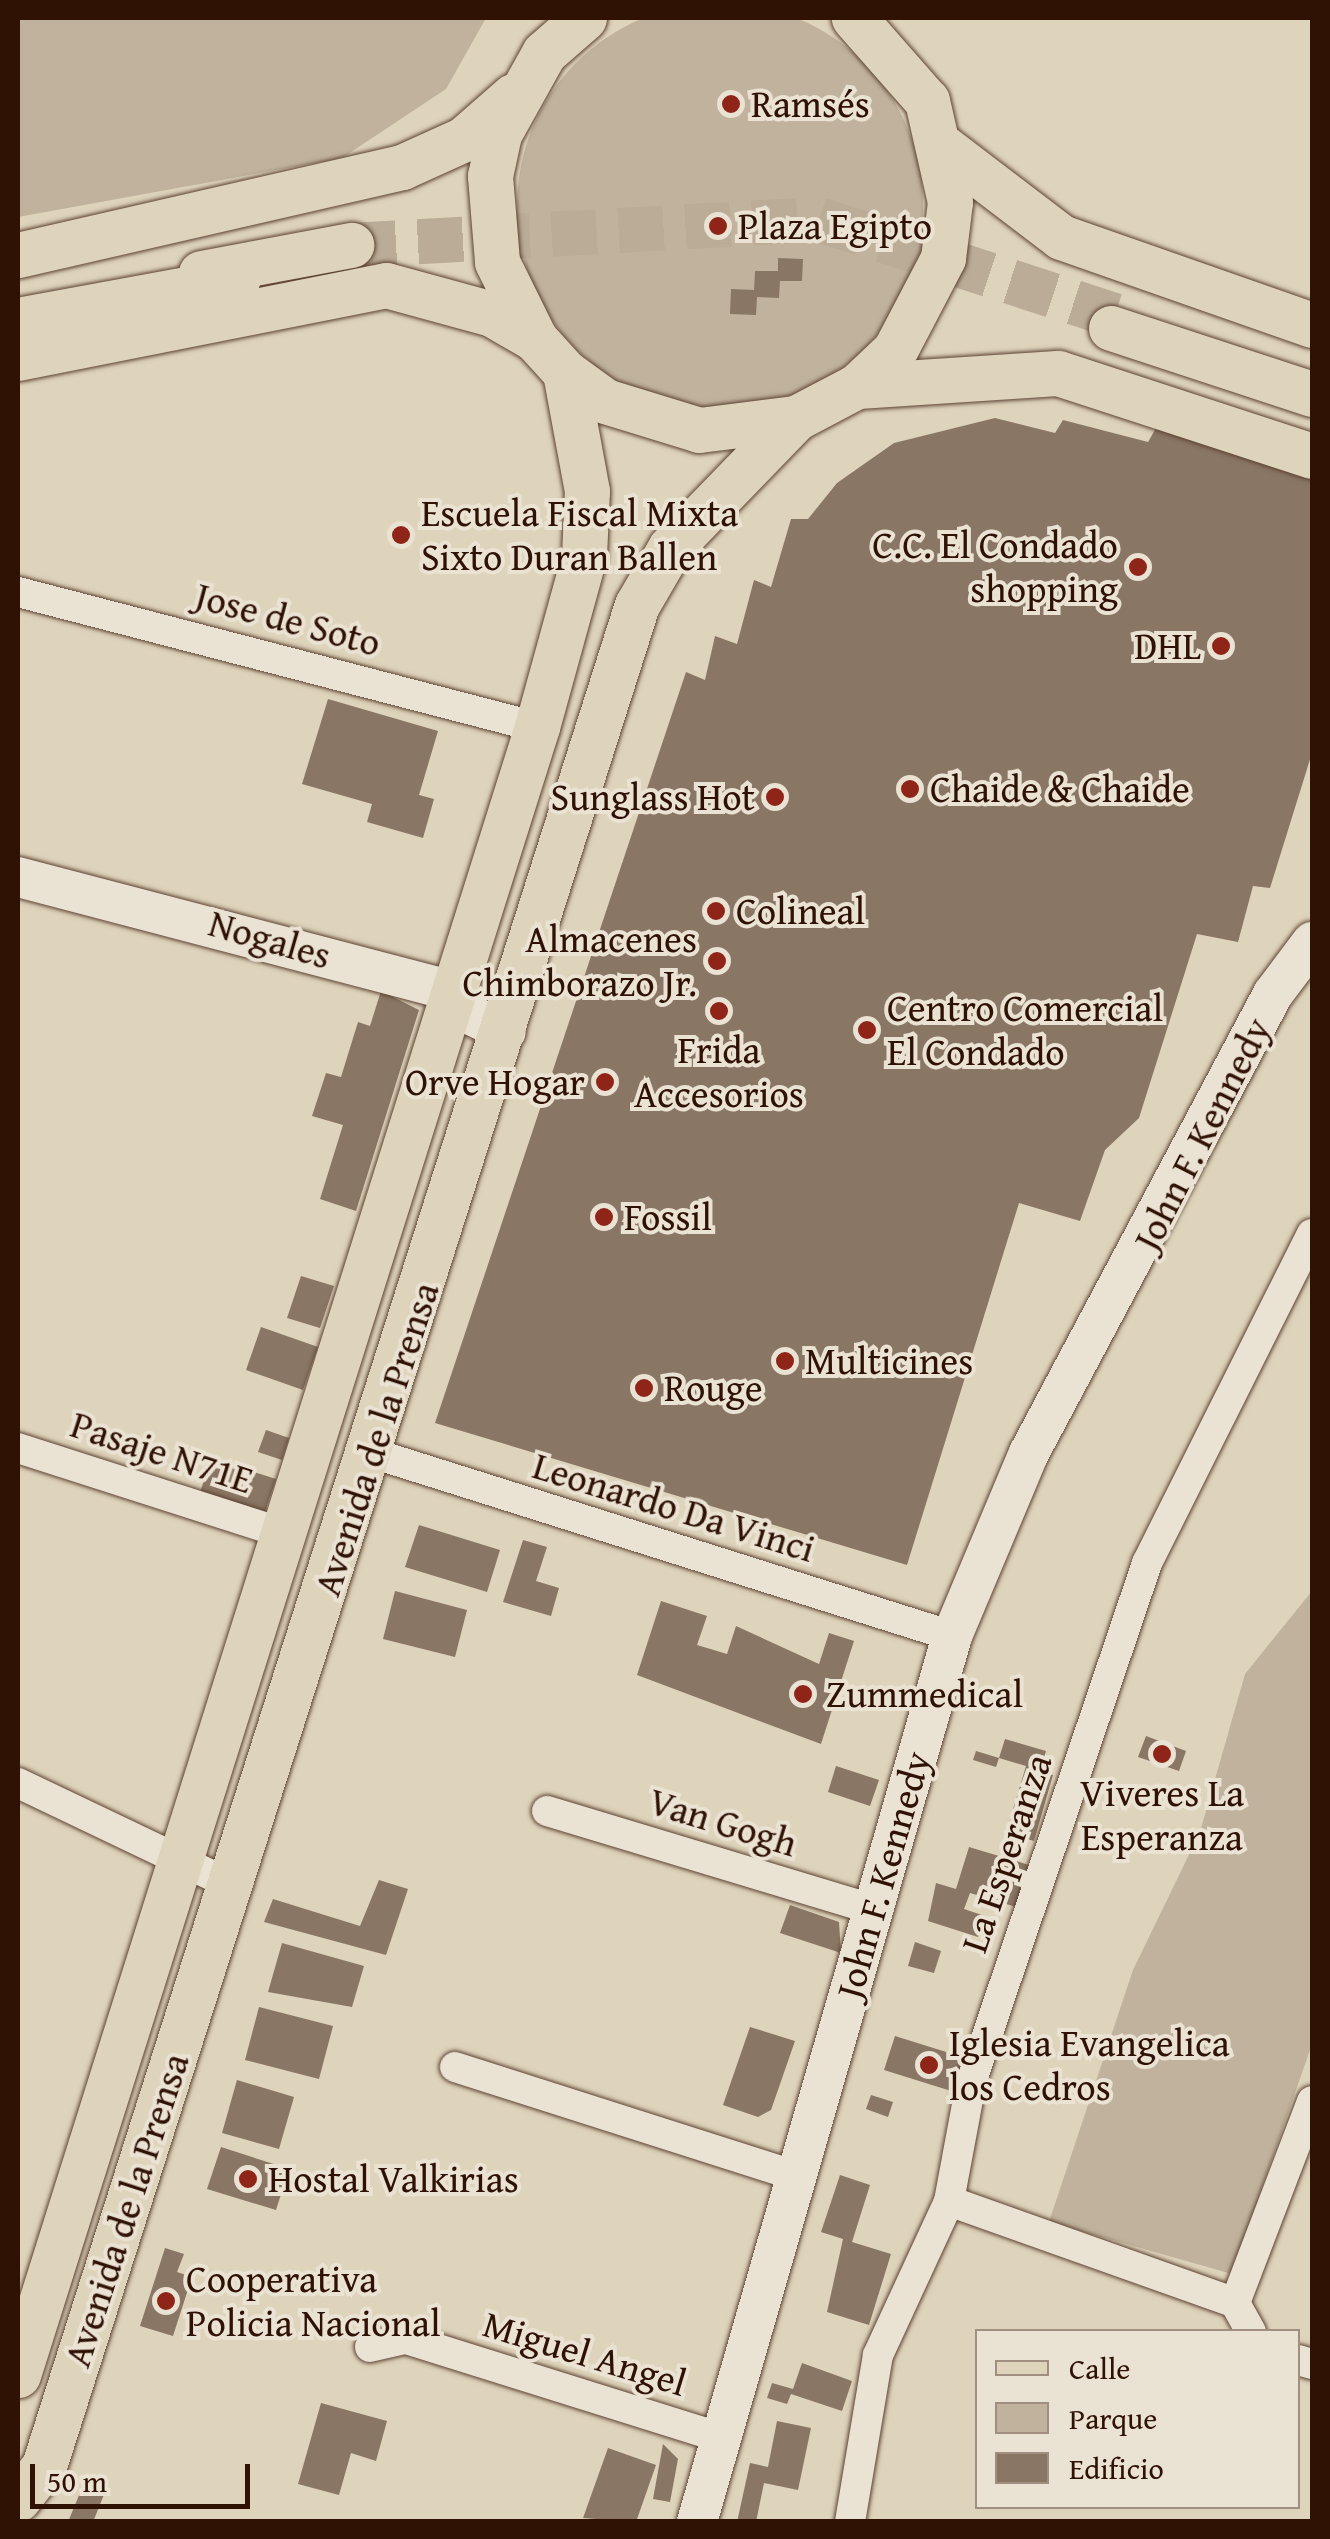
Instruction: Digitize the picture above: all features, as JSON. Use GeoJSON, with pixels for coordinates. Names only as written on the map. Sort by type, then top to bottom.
{"type":"FeatureCollection","features":[{"type":"Feature","properties":{"kind":"main road"},"geometry":{"type":"LineString","coordinates":[[18,255],[402,167],[464,138],[516,94],[584,18]]}},
{"type":"Feature","properties":{"kind":"main road"},"geometry":{"type":"LineString","coordinates":[[516,94],[493,162],[490,219],[497,262],[535,339],[565,372],[605,401],[683,427],[748,429],[796,418],[856,386],[915,321],[943,258],[944,148],[896,39],[854,18]]}},
{"type":"Feature","properties":{"kind":"main road"},"geometry":{"type":"LineString","coordinates":[[944,148],[1061,236],[1312,325]]}},
{"type":"Feature","properties":{"kind":"main road"},"geometry":{"type":"LineString","coordinates":[[18,307],[354,251],[18,320]]}},
{"type":"Feature","properties":{"kind":"main road"},"geometry":{"type":"LineString","coordinates":[[18,358],[386,286],[492,314],[535,339]]}},
{"type":"Feature","properties":{"kind":"main road"},"geometry":{"type":"LineString","coordinates":[[1312,378],[1113,322],[1312,394]]}},
{"type":"Feature","properties":{"kind":"main road","name":"Avenida de la Prensa"},"geometry":{"type":"LineString","coordinates":[[18,2376],[178,1853],[537,728],[584,556],[585,471],[565,372]]}},
{"type":"Feature","properties":{"kind":"main road"},"geometry":{"type":"LineString","coordinates":[[856,386],[1058,373],[1312,456]]}},
{"type":"Feature","properties":{"kind":"main road","name":"Avenida de la Prensa"},"geometry":{"type":"LineString","coordinates":[[18,2499],[44,2466],[652,572],[796,418]]}},
{"type":"Feature","properties":{"kind":"main road","name":"Nogales"},"geometry":{"type":"LineString","coordinates":[[18,877],[453,991],[467,1013],[506,1032]]}},
{"type":"Feature","properties":{"kind":"main road","name":"John F. Kennedy"},"geometry":{"type":"LineString","coordinates":[[697,2522],[793,2174],[875,1910],[952,1636],[1030,1453],[1274,994],[1312,942]]}},
{"type":"Feature","properties":{"kind":"street","name":"Jose de Soto"},"geometry":{"type":"LineString","coordinates":[[18,592],[537,728]]}},
{"type":"Feature","properties":{"kind":"street","name":"La Esperanza"},"geometry":{"type":"LineString","coordinates":[[850,2522],[878,2355],[950,2201],[971,2083],[1147,1563],[1312,1234]]}},
{"type":"Feature","properties":{"kind":"street","name":"Pasaje N71E"},"geometry":{"type":"LineString","coordinates":[[18,1448],[282,1533]]}},
{"type":"Feature","properties":{"kind":"street","name":"Leonardo Da Vinci"},"geometry":{"type":"LineString","coordinates":[[372,1454],[952,1636]]}},
{"type":"Feature","properties":{"kind":"street"},"geometry":{"type":"LineString","coordinates":[[18,1783],[178,1853],[230,1884]]}},
{"type":"Feature","properties":{"kind":"street","name":"Van Gogh"},"geometry":{"type":"LineString","coordinates":[[547,1811],[875,1910]]}},
{"type":"Feature","properties":{"kind":"street"},"geometry":{"type":"LineString","coordinates":[[455,2067],[793,2174]]}},
{"type":"Feature","properties":{"kind":"street"},"geometry":{"type":"LineString","coordinates":[[1235,2302],[1312,2101]]}},
{"type":"Feature","properties":{"kind":"street"},"geometry":{"type":"LineString","coordinates":[[950,2201],[1235,2302],[1249,2329]]}},
{"type":"Feature","properties":{"kind":"street","name":"Miguel Angel"},"geometry":{"type":"LineString","coordinates":[[370,2347],[406,2340],[718,2437]]}},
{"type":"Feature","properties":{"kind":"green space","name":"Plaza Egipto"},"geometry":{"type":"Polygon","coordinates":[[[720,3],[760,7],[816,27],[849,49],[877,77],[899,110],[914,147],[923,206],[919,246],[899,302],[877,335],[849,363],[816,385],[779,400],[720,409],[680,405],[624,385],[591,363],[563,335],[541,302],[526,265],[517,206],[521,166],[541,110],[563,77],[591,49],[624,27],[661,12],[720,3]]]}},
{"type":"Feature","properties":{"kind":"green space"},"geometry":{"type":"Polygon","coordinates":[[[18,18],[486,18],[446,89],[342,158],[18,217],[18,18]]]}},
{"type":"Feature","properties":{"kind":"green space"},"geometry":{"type":"Polygon","coordinates":[[[1312,1591],[1312,2044],[1232,2274],[1049,2222],[1133,1970],[1200,1832],[1245,1674],[1312,1591]]]}},
{"type":"Feature","properties":{"kind":"building"},"geometry":{"type":"Polygon","coordinates":[[[778,258],[803,259],[802,281],[780,281],[779,298],[757,297],[756,315],[730,314],[731,289],[754,290],[755,271],[778,271],[778,258]]]}},
{"type":"Feature","properties":{"kind":"building","name":"Centro Comercial El Condado"},"geometry":{"type":"Polygon","coordinates":[[[995,418],[1055,433],[1063,420],[1148,442],[1156,428],[1312,472],[1312,753],[1270,888],[1253,886],[1238,942],[1197,934],[1139,1118],[1105,1150],[1080,1221],[1019,1203],[907,1565],[435,1423],[686,672],[705,680],[715,636],[737,644],[754,580],[771,587],[791,519],[808,519],[837,483],[894,443],[995,418]]]}},
{"type":"Feature","properties":{"kind":"building"},"geometry":{"type":"Polygon","coordinates":[[[328,699],[438,731],[419,795],[434,799],[423,838],[367,822],[372,804],[302,784],[328,699]]]}},
{"type":"Feature","properties":{"kind":"building"},"geometry":{"type":"Polygon","coordinates":[[[381,991],[419,1010],[356,1211],[320,1199],[343,1125],[312,1116],[326,1073],[341,1077],[358,1022],[370,1026],[381,991]]]}},
{"type":"Feature","properties":{"kind":"building"},"geometry":{"type":"Polygon","coordinates":[[[301,1276],[334,1286],[320,1328],[287,1318],[301,1276]]]}},
{"type":"Feature","properties":{"kind":"building"},"geometry":{"type":"Polygon","coordinates":[[[261,1327],[318,1347],[303,1390],[246,1370],[261,1327]]]}},
{"type":"Feature","properties":{"kind":"building"},"geometry":{"type":"Polygon","coordinates":[[[266,1430],[289,1438],[282,1460],[258,1452],[266,1430]]]}},
{"type":"Feature","properties":{"kind":"building"},"geometry":{"type":"Polygon","coordinates":[[[211,1458],[276,1479],[263,1517],[199,1496],[211,1458]]]}},
{"type":"Feature","properties":{"kind":"building"},"geometry":{"type":"Polygon","coordinates":[[[419,1525],[500,1550],[487,1592],[405,1567],[419,1525]]]}},
{"type":"Feature","properties":{"kind":"building"},"geometry":{"type":"Polygon","coordinates":[[[523,1540],[547,1547],[536,1581],[559,1588],[551,1616],[503,1602],[523,1540]]]}},
{"type":"Feature","properties":{"kind":"building"},"geometry":{"type":"Polygon","coordinates":[[[395,1591],[467,1610],[455,1657],[383,1639],[395,1591]]]}},
{"type":"Feature","properties":{"kind":"building"},"geometry":{"type":"Polygon","coordinates":[[[661,1601],[707,1616],[697,1645],[727,1654],[736,1626],[819,1664],[829,1633],[854,1641],[821,1744],[637,1675],[661,1601]]]}},
{"type":"Feature","properties":{"kind":"building","name":"Viveres La Esperanza"},"geometry":{"type":"Polygon","coordinates":[[[1146,1736],[1186,1751],[1179,1771],[1138,1757],[1146,1736]]]}},
{"type":"Feature","properties":{"kind":"building"},"geometry":{"type":"Polygon","coordinates":[[[1005,1739],[1046,1751],[1040,1771],[1053,1775],[1034,1841],[1006,1833],[1026,1766],[999,1758],[1005,1739]]]}},
{"type":"Feature","properties":{"kind":"building"},"geometry":{"type":"Polygon","coordinates":[[[976,1751],[999,1758],[996,1767],[973,1760],[976,1751]]]}},
{"type":"Feature","properties":{"kind":"building"},"geometry":{"type":"Polygon","coordinates":[[[836,1766],[879,1780],[870,1806],[828,1792],[836,1766]]]}},
{"type":"Feature","properties":{"kind":"building"},"geometry":{"type":"Polygon","coordinates":[[[969,1847],[1029,1865],[1016,1907],[970,1893],[964,1909],[985,1916],[978,1937],[928,1921],[936,1883],[956,1889],[969,1847]]]}},
{"type":"Feature","properties":{"kind":"building"},"geometry":{"type":"Polygon","coordinates":[[[379,1880],[408,1889],[386,1955],[264,1922],[273,1899],[360,1926],[379,1880]]]}},
{"type":"Feature","properties":{"kind":"building"},"geometry":{"type":"Polygon","coordinates":[[[790,1905],[839,1922],[841,1953],[780,1933],[790,1905]]]}},
{"type":"Feature","properties":{"kind":"building"},"geometry":{"type":"Polygon","coordinates":[[[915,1942],[941,1951],[934,1973],[908,1966],[915,1942]]]}},
{"type":"Feature","properties":{"kind":"building"},"geometry":{"type":"Polygon","coordinates":[[[282,1943],[364,1966],[352,2007],[268,1992],[282,1943]]]}},
{"type":"Feature","properties":{"kind":"building"},"geometry":{"type":"Polygon","coordinates":[[[259,2007],[333,2026],[319,2079],[245,2060],[259,2007]]]}},
{"type":"Feature","properties":{"kind":"building"},"geometry":{"type":"Polygon","coordinates":[[[750,2027],[795,2041],[771,2110],[758,2117],[723,2105],[750,2027]]]}},
{"type":"Feature","properties":{"kind":"building","name":"Iglesia Evangelica los Cedros"},"geometry":{"type":"Polygon","coordinates":[[[895,2036],[975,2061],[964,2095],[884,2070],[895,2036]]]}},
{"type":"Feature","properties":{"kind":"building"},"geometry":{"type":"Polygon","coordinates":[[[237,2080],[294,2097],[279,2149],[222,2133],[237,2080]]]}},
{"type":"Feature","properties":{"kind":"building"},"geometry":{"type":"Polygon","coordinates":[[[871,2095],[893,2102],[888,2117],[866,2109],[871,2095]]]}},
{"type":"Feature","properties":{"kind":"building","name":"Hostal Valkirias"},"geometry":{"type":"Polygon","coordinates":[[[221,2147],[289,2169],[276,2210],[207,2189],[221,2147]]]}},
{"type":"Feature","properties":{"kind":"building"},"geometry":{"type":"Polygon","coordinates":[[[840,2175],[870,2185],[852,2242],[891,2254],[869,2325],[827,2312],[843,2239],[821,2232],[840,2175]]]}},
{"type":"Feature","properties":{"kind":"building","name":"Cooperativa Policia Nacional"},"geometry":{"type":"Polygon","coordinates":[[[165,2248],[184,2254],[177,2272],[192,2277],[173,2336],[140,2326],[165,2248]]]}},
{"type":"Feature","properties":{"kind":"building"},"geometry":{"type":"Polygon","coordinates":[[[802,2363],[852,2381],[842,2411],[791,2394],[787,2404],[767,2398],[772,2383],[793,2389],[802,2363]]]}},
{"type":"Feature","properties":{"kind":"building"},"geometry":{"type":"Polygon","coordinates":[[[321,2403],[387,2421],[376,2461],[351,2453],[339,2495],[298,2484],[321,2403]]]}},
{"type":"Feature","properties":{"kind":"building"},"geometry":{"type":"Polygon","coordinates":[[[777,2421],[811,2428],[798,2490],[764,2483],[756,2522],[737,2522],[750,2463],[768,2467],[777,2421]]]}},
{"type":"Feature","properties":{"kind":"building"},"geometry":{"type":"Polygon","coordinates":[[[663,2444],[678,2459],[670,2502],[653,2499],[663,2444]]]}},
{"type":"Feature","properties":{"kind":"building"},"geometry":{"type":"Polygon","coordinates":[[[608,2448],[656,2465],[636,2522],[583,2518],[608,2448]]]}},
{"type":"Feature","properties":{"kind":"building"},"geometry":{"type":"Polygon","coordinates":[[[84,2483],[105,2492],[93,2522],[68,2522],[84,2483]]]}},
{"type":"Feature","properties":{"kind":"tunnel"},"geometry":{"type":"LineString","coordinates":[[351,245],[819,219],[1115,315]]}},
{"type":"Feature","properties":{"kind":"place","name":"Ramsés"},"geometry":{"type":"Point","coordinates":[731,104]}},
{"type":"Feature","properties":{"kind":"place","name":"Plaza Egipto"},"geometry":{"type":"Point","coordinates":[718,226]}},
{"type":"Feature","properties":{"kind":"place","name":"Escuela Fiscal Mixta Sixto Duran Ballen"},"geometry":{"type":"Point","coordinates":[401,535]}},
{"type":"Feature","properties":{"kind":"place","name":"C.C. El Condado shopping"},"geometry":{"type":"Point","coordinates":[1138,567]}},
{"type":"Feature","properties":{"kind":"place","name":"DHL"},"geometry":{"type":"Point","coordinates":[1221,646]}},
{"type":"Feature","properties":{"kind":"place","name":"Chaide & Chaide"},"geometry":{"type":"Point","coordinates":[910,789]}},
{"type":"Feature","properties":{"kind":"place","name":"Sunglass Hot"},"geometry":{"type":"Point","coordinates":[775,797]}},
{"type":"Feature","properties":{"kind":"place","name":"Colineal"},"geometry":{"type":"Point","coordinates":[716,911]}},
{"type":"Feature","properties":{"kind":"place","name":"Almacenes Chimborazo Jr."},"geometry":{"type":"Point","coordinates":[717,961]}},
{"type":"Feature","properties":{"kind":"place","name":"Frida Accesorios"},"geometry":{"type":"Point","coordinates":[719,1011]}},
{"type":"Feature","properties":{"kind":"place","name":"Centro Comercial El Condado"},"geometry":{"type":"Point","coordinates":[867,1030]}},
{"type":"Feature","properties":{"kind":"place","name":"Orve Hogar"},"geometry":{"type":"Point","coordinates":[605,1082]}},
{"type":"Feature","properties":{"kind":"place","name":"Fossil"},"geometry":{"type":"Point","coordinates":[604,1217]}},
{"type":"Feature","properties":{"kind":"place","name":"Multicines"},"geometry":{"type":"Point","coordinates":[785,1361]}},
{"type":"Feature","properties":{"kind":"place","name":"Rouge"},"geometry":{"type":"Point","coordinates":[644,1388]}},
{"type":"Feature","properties":{"kind":"place","name":"Zummedical"},"geometry":{"type":"Point","coordinates":[803,1694]}},
{"type":"Feature","properties":{"kind":"place","name":"Viveres La Esperanza"},"geometry":{"type":"Point","coordinates":[1162,1754]}},
{"type":"Feature","properties":{"kind":"place","name":"Iglesia Evangelica los Cedros"},"geometry":{"type":"Point","coordinates":[929,2065]}},
{"type":"Feature","properties":{"kind":"place","name":"Hostal Valkirias"},"geometry":{"type":"Point","coordinates":[248,2179]}},
{"type":"Feature","properties":{"kind":"place","name":"Cooperativa Policia Nacional"},"geometry":{"type":"Point","coordinates":[166,2301]}}]}
